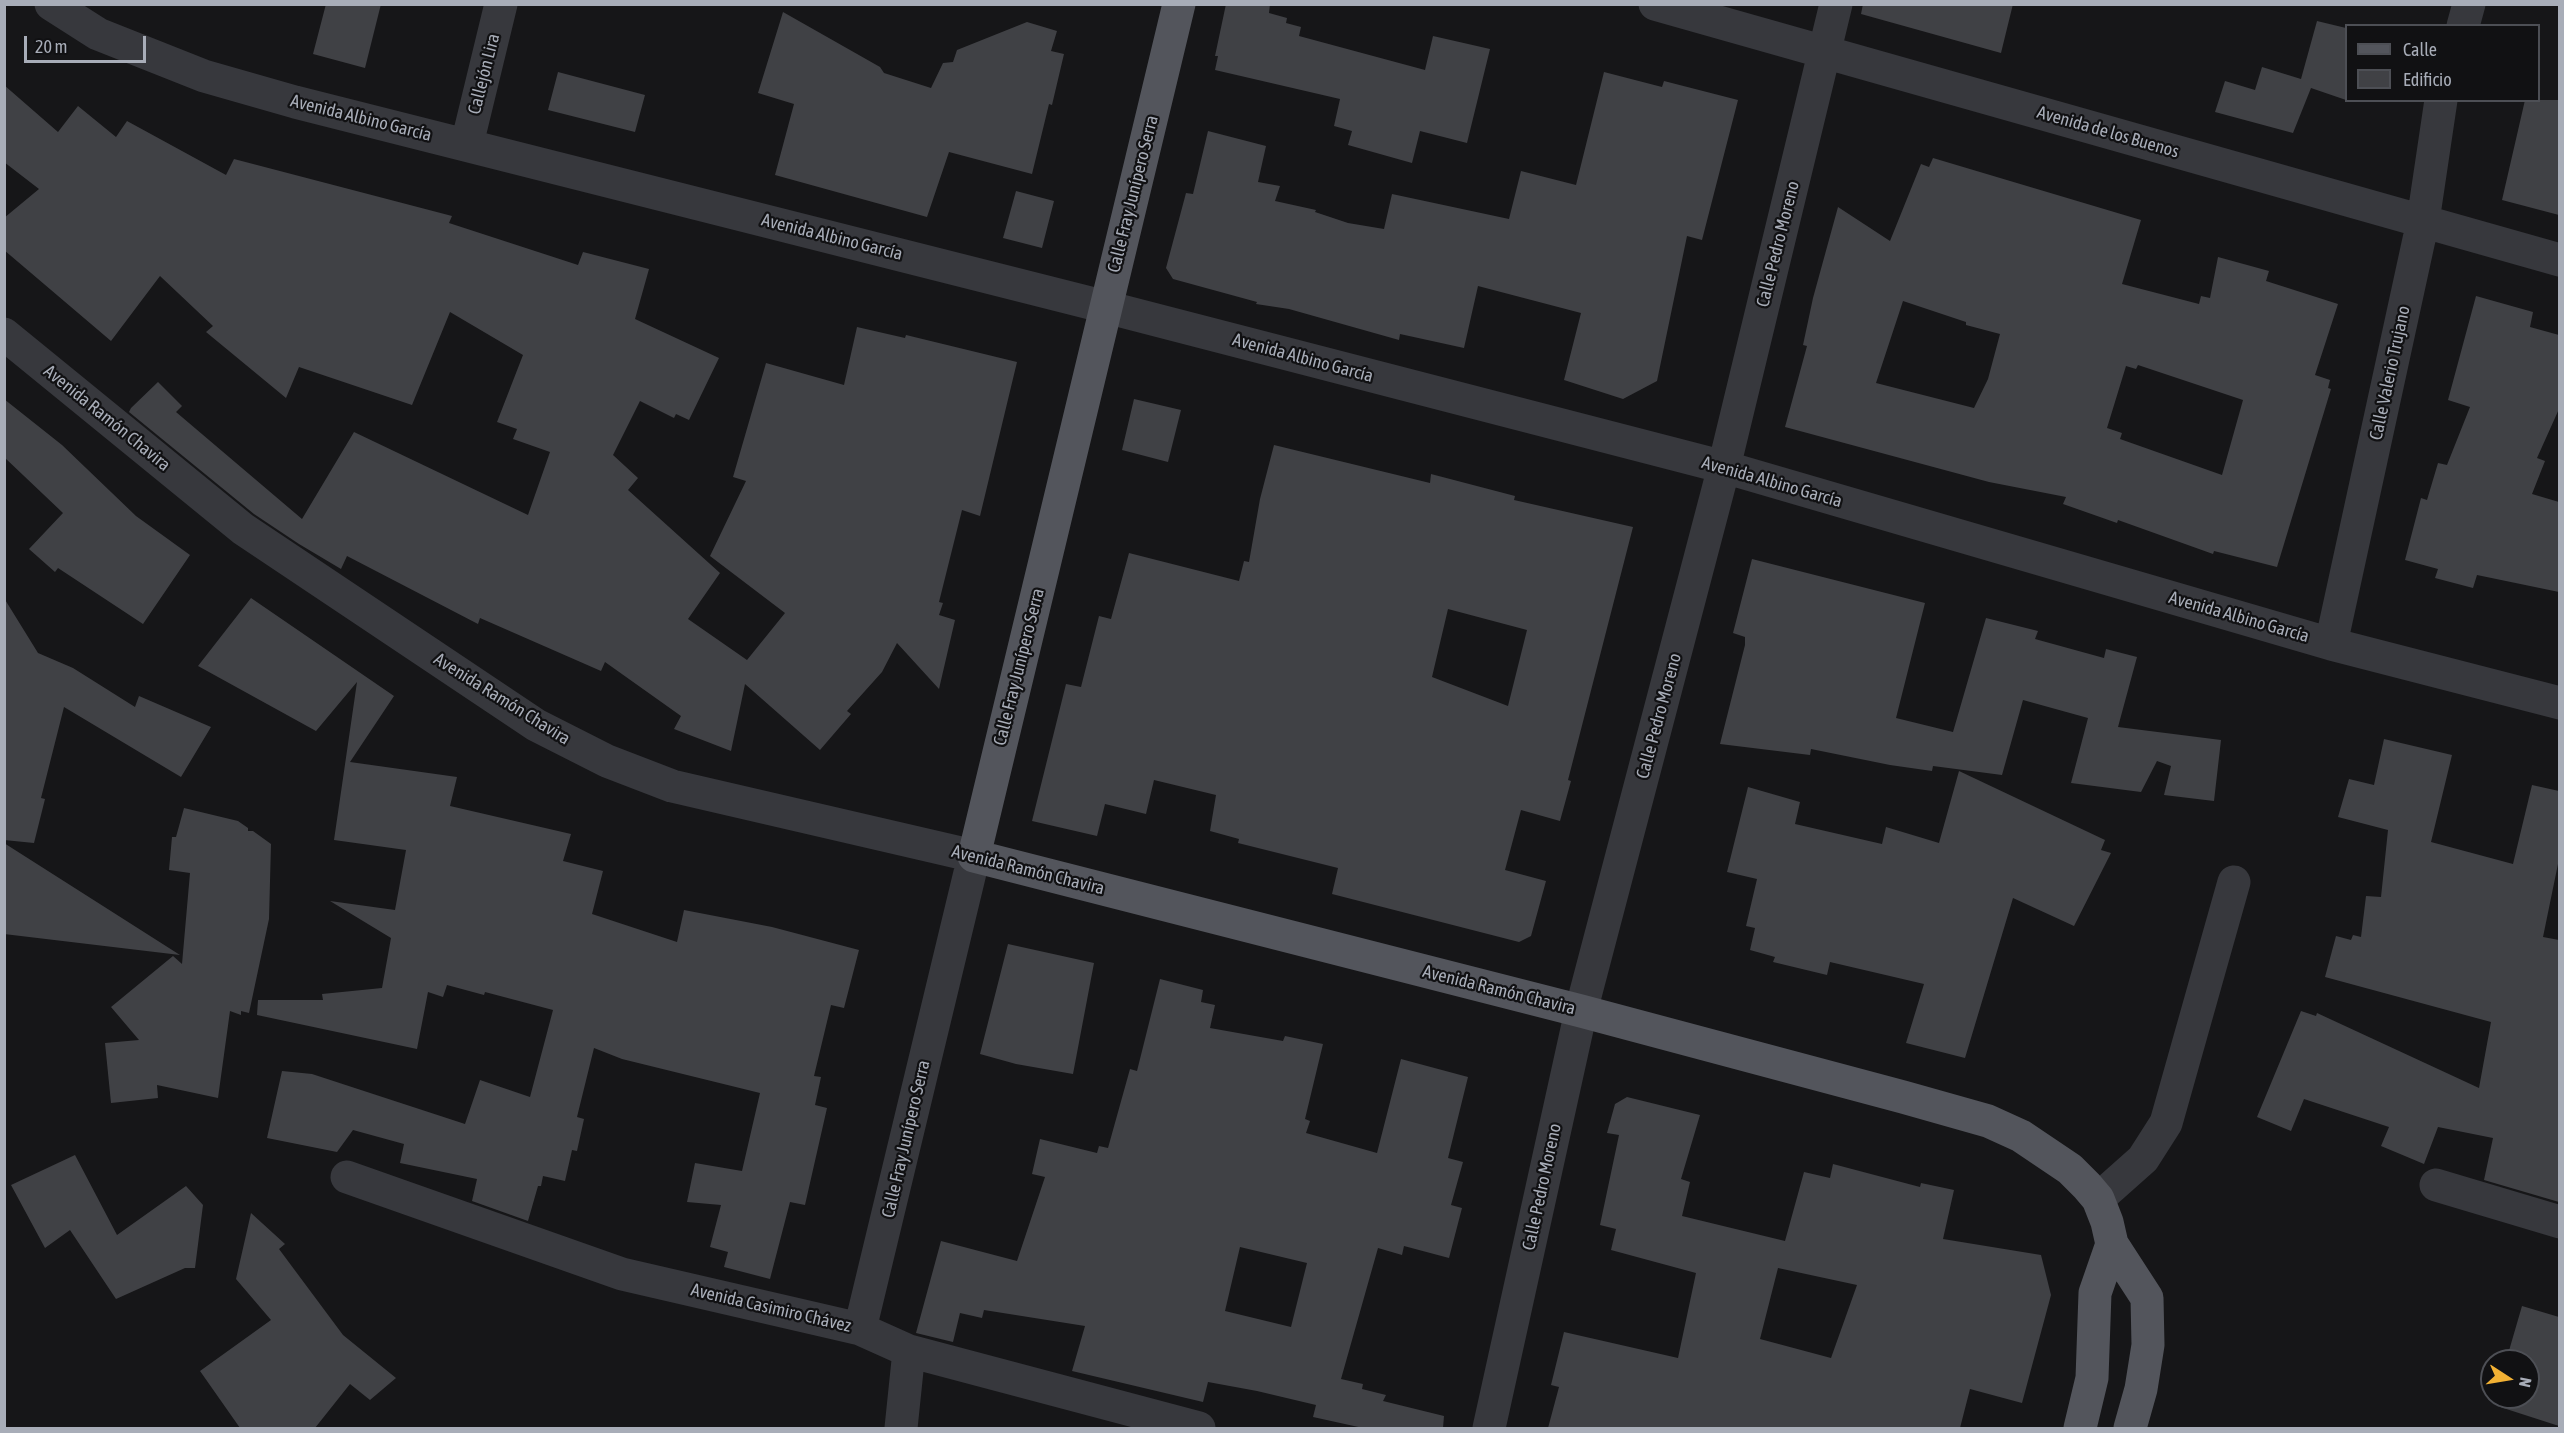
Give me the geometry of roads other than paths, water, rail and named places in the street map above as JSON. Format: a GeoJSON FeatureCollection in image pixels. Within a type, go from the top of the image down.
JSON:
{"type":"FeatureCollection","features":[{"type":"Feature","properties":{"kind":"main road","name":"Calle Fray Junípero Serra"},"geometry":{"type":"LineString","coordinates":[[974,856],[1179,4]]}},
{"type":"Feature","properties":{"kind":"main road","name":"Avenida Ramón Chavira"},"geometry":{"type":"LineString","coordinates":[[974,856],[1581,1011],[1988,1121],[2021,1136],[2056,1159],[2088,1186],[2098,1199],[2112,1244]]}},
{"type":"Feature","properties":{"kind":"main road"},"geometry":{"type":"LineString","coordinates":[[2080,1428],[2092,1378],[2096,1293],[2112,1244]]}},
{"type":"Feature","properties":{"kind":"main road"},"geometry":{"type":"LineString","coordinates":[[2112,1244],[2147,1298],[2148,1345],[2141,1389],[2130,1428]]}},
{"type":"Feature","properties":{"kind":"street","name":"Avenida Albino García"},"geometry":{"type":"LineString","coordinates":[[51,4],[98,34],[204,76],[295,102],[1106,307],[1724,467],[2331,644],[2559,703]]}},
{"type":"Feature","properties":{"kind":"street","name":"Callejón Lira"},"geometry":{"type":"LineString","coordinates":[[467,144],[501,4]]}},
{"type":"Feature","properties":{"kind":"street","name":"Avenida de los Buenos"},"geometry":{"type":"LineString","coordinates":[[1655,4],[2559,260]]}},
{"type":"Feature","properties":{"kind":"street","name":"Calle Pedro Moreno"},"geometry":{"type":"LineString","coordinates":[[1489,1428],[1581,1011],[1724,467],[1836,4]]}},
{"type":"Feature","properties":{"kind":"street"},"geometry":{"type":"LineString","coordinates":[[2464,24],[2469,4]]}},
{"type":"Feature","properties":{"kind":"street","name":"Calle Valerio Trujano"},"geometry":{"type":"LineString","coordinates":[[2331,644],[2423,221],[2441,102]]}},
{"type":"Feature","properties":{"kind":"street","name":"Avenida Ramón Chavira"},"geometry":{"type":"LineString","coordinates":[[4,334],[243,529],[536,725],[607,761],[672,786],[974,856]]}},
{"type":"Feature","properties":{"kind":"street","name":"Calle Fray Junípero Serra"},"geometry":{"type":"LineString","coordinates":[[860,1329],[974,856]]}},
{"type":"Feature","properties":{"kind":"street"},"geometry":{"type":"LineString","coordinates":[[2098,1199],[2143,1158],[2166,1123],[2234,882]]}},
{"type":"Feature","properties":{"kind":"street","name":"Avenida Casimiro Chávez"},"geometry":{"type":"LineString","coordinates":[[347,1177],[622,1274],[860,1329],[909,1351],[1199,1428]]}},
{"type":"Feature","properties":{"kind":"street"},"geometry":{"type":"LineString","coordinates":[[2436,1185],[2559,1222]]}},
{"type":"Feature","properties":{"kind":"street"},"geometry":{"type":"LineString","coordinates":[[901,1428],[909,1351]]}}]}
